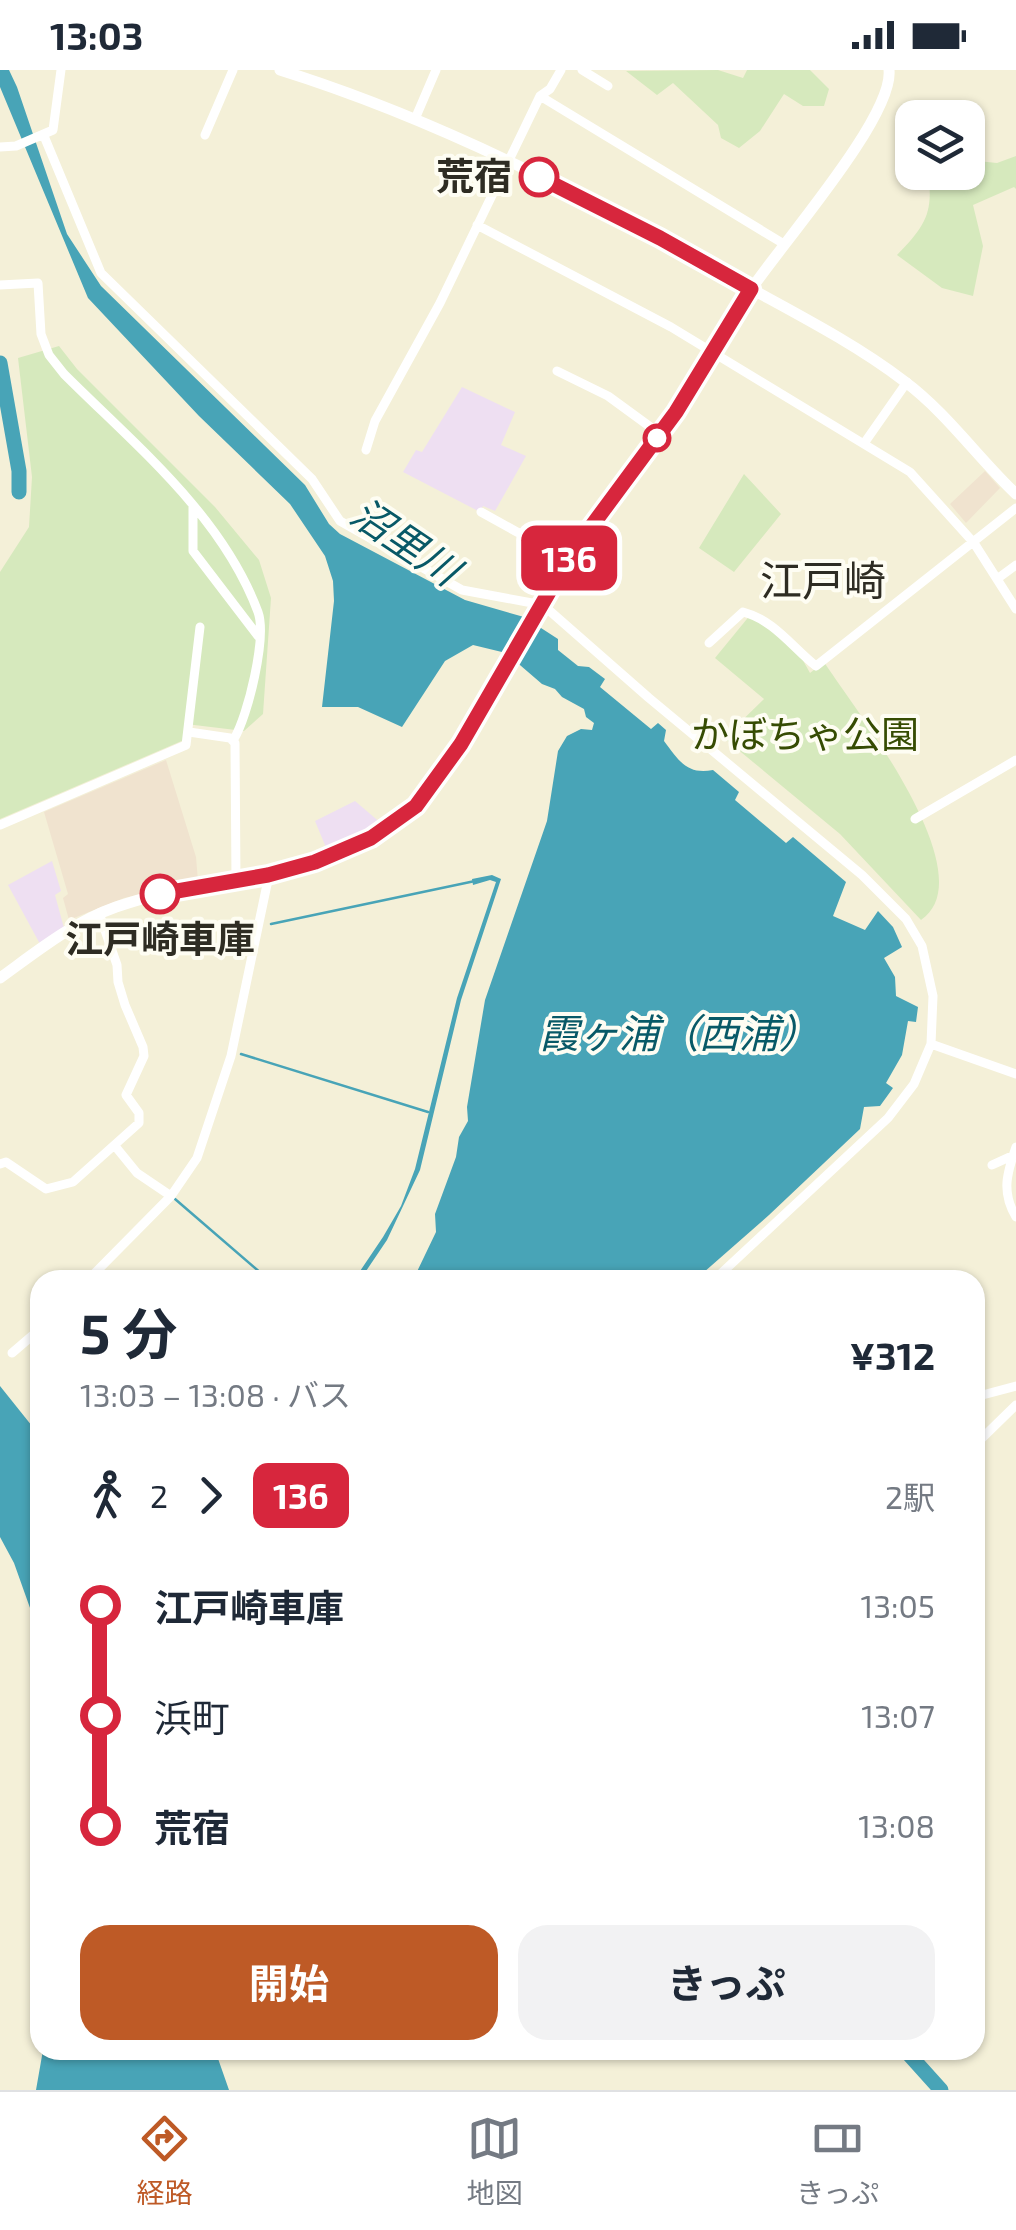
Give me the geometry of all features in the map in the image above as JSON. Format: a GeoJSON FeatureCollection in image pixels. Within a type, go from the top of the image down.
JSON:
{"type":"FeatureCollection","features":[{"type":"Feature","properties":{"kind":"main road"},"geometry":{"type":"LineString","coordinates":[[280,70],[353,93],[508,162],[660,238],[751,289],[906,382],[1014,488]]}},
{"type":"Feature","properties":{"kind":"main road"},"geometry":{"type":"LineString","coordinates":[[0,978],[99,914],[156,895],[268,875],[315,862],[380,832],[416,806],[443,772],[504,674],[571,554],[660,434],[751,289],[862,138],[889,80],[889,70]]}},
{"type":"Feature","properties":{"kind":"street"},"geometry":{"type":"LineString","coordinates":[[0,147],[20,145],[53,130],[60,70]]}},
{"type":"Feature","properties":{"kind":"street"},"geometry":{"type":"LineString","coordinates":[[205,135],[233,70]]}},
{"type":"Feature","properties":{"kind":"street"},"geometry":{"type":"LineString","coordinates":[[415,119],[436,70]]}},
{"type":"Feature","properties":{"kind":"street"},"geometry":{"type":"LineString","coordinates":[[366,450],[375,421],[411,358],[540,96],[550,89],[560,70]]}},
{"type":"Feature","properties":{"kind":"street"},"geometry":{"type":"LineString","coordinates":[[582,70],[608,86]]}},
{"type":"Feature","properties":{"kind":"street"},"geometry":{"type":"LineString","coordinates":[[540,96],[784,244]]}},
{"type":"Feature","properties":{"kind":"street"},"geometry":{"type":"LineString","coordinates":[[42,136],[101,273],[312,479],[340,521],[473,594],[541,608],[862,874],[904,915],[922,946],[933,996],[930,1044],[914,1084],[888,1118],[725,1270]]}},
{"type":"Feature","properties":{"kind":"street"},"geometry":{"type":"LineString","coordinates":[[477,225],[672,327],[865,442],[922,482],[974,543],[1016,609]]}},
{"type":"Feature","properties":{"kind":"street"},"geometry":{"type":"LineString","coordinates":[[0,285],[38,282],[38,320],[49,355],[193,505],[218,536],[258,612],[252,695],[234,739],[236,881]]}},
{"type":"Feature","properties":{"kind":"street"},"geometry":{"type":"LineString","coordinates":[[556,371],[608,396],[660,434]]}},
{"type":"Feature","properties":{"kind":"street"},"geometry":{"type":"LineString","coordinates":[[865,442],[906,382]]}},
{"type":"Feature","properties":{"kind":"street"},"geometry":{"type":"LineString","coordinates":[[193,505],[193,552],[258,636]]}},
{"type":"Feature","properties":{"kind":"street"},"geometry":{"type":"LineString","coordinates":[[708,642],[744,612],[758,616],[779,631],[816,666],[1016,508]]}},
{"type":"Feature","properties":{"kind":"street"},"geometry":{"type":"LineString","coordinates":[[481,512],[571,554]]}},
{"type":"Feature","properties":{"kind":"street"},"geometry":{"type":"LineString","coordinates":[[997,578],[1016,564]]}},
{"type":"Feature","properties":{"kind":"street"},"geometry":{"type":"LineString","coordinates":[[0,826],[182,748],[188,742],[200,626]]}},
{"type":"Feature","properties":{"kind":"street"},"geometry":{"type":"LineString","coordinates":[[188,732],[234,739]]}},
{"type":"Feature","properties":{"kind":"street"},"geometry":{"type":"LineString","coordinates":[[915,819],[1016,760]]}},
{"type":"Feature","properties":{"kind":"street"},"geometry":{"type":"LineString","coordinates":[[98,1270],[170,1196],[197,1158],[232,1056],[268,875]]}},
{"type":"Feature","properties":{"kind":"street"},"geometry":{"type":"LineString","coordinates":[[0,1164],[6,1162],[46,1189],[73,1182],[139,1123],[139,1112],[126,1094],[144,1056],[124,1004],[117,965],[99,914]]}},
{"type":"Feature","properties":{"kind":"street"},"geometry":{"type":"LineString","coordinates":[[930,1044],[1016,1074]]}},
{"type":"Feature","properties":{"kind":"street"},"geometry":{"type":"LineString","coordinates":[[115,1146],[137,1173],[170,1196]]}},
{"type":"Feature","properties":{"kind":"street"},"geometry":{"type":"LineString","coordinates":[[992,1164],[1015,1151]]}},
{"type":"Feature","properties":{"kind":"street"},"geometry":{"type":"LineString","coordinates":[[1015,1151],[1005,1194],[1016,1216]]}},
{"type":"Feature","properties":{"kind":"street"},"geometry":{"type":"LineString","coordinates":[[12,1354],[30,1338]]}},
{"type":"Feature","properties":{"kind":"street"},"geometry":{"type":"LineString","coordinates":[[985,1394],[1016,1386]]}},
{"type":"Feature","properties":{"kind":"street"},"geometry":{"type":"LineString","coordinates":[[985,1435],[1016,1405]]}},
{"type":"Feature","properties":{"kind":"shaded area"},"geometry":{"type":"Polygon","coordinates":[[[462,387],[515,412],[501,445],[526,456],[495,511],[483,506],[480,512],[403,472],[416,450],[422,452],[462,387]]]}},
{"type":"Feature","properties":{"kind":"shaded area"},"geometry":{"type":"Polygon","coordinates":[[[985,471],[1000,488],[966,523],[950,504],[985,471]]]}},
{"type":"Feature","properties":{"kind":"shaded area"},"geometry":{"type":"Polygon","coordinates":[[[166,760],[196,857],[198,881],[124,898],[69,920],[63,898],[68,894],[44,812],[166,760]]]}},
{"type":"Feature","properties":{"kind":"shaded area"},"geometry":{"type":"Polygon","coordinates":[[[355,801],[382,824],[327,850],[315,821],[355,801]]]}},
{"type":"Feature","properties":{"kind":"shaded area"},"geometry":{"type":"Polygon","coordinates":[[[52,861],[61,891],[55,895],[64,928],[40,944],[8,885],[52,861]]]}},
{"type":"Feature","properties":{"kind":"green space"},"geometry":{"type":"Polygon","coordinates":[[[718,70],[743,78],[747,70],[810,70],[829,89],[824,106],[803,106],[784,94],[760,131],[739,148],[721,138],[718,125],[673,83],[657,95],[626,71],[718,70]]]}},
{"type":"Feature","properties":{"kind":"green space"},"geometry":{"type":"Polygon","coordinates":[[[1016,156],[1016,189],[973,205],[983,246],[973,296],[942,288],[897,255],[925,218],[929,190],[985,190],[985,162],[997,163],[1016,156]]]}},
{"type":"Feature","properties":{"kind":"green space"},"geometry":{"type":"Polygon","coordinates":[[[59,346],[77,369],[215,507],[259,560],[271,598],[263,714],[244,731],[186,724],[184,740],[0,819],[0,572],[29,527],[32,477],[18,358],[59,346]]]}},
{"type":"Feature","properties":{"kind":"green space"},"geometry":{"type":"Polygon","coordinates":[[[744,474],[781,514],[734,572],[699,548],[744,474]]]}},
{"type":"Feature","properties":{"kind":"green space","name":"かぼちゃ公園"},"geometry":{"type":"Polygon","coordinates":[[[751,614],[795,646],[810,673],[824,662],[908,791],[927,830],[938,867],[937,898],[921,920],[840,834],[724,738],[764,699],[715,658],[751,614]]]}},
{"type":"Feature","properties":{"kind":"water","name":"霞ヶ浦（西浦）"},"geometry":{"type":"Polygon","coordinates":[[[0,70],[9,70],[67,234],[101,286],[305,485],[329,524],[340,534],[465,600],[524,617],[558,639],[558,650],[578,666],[589,667],[605,679],[600,687],[651,729],[658,723],[666,730],[664,741],[684,765],[713,770],[739,792],[735,800],[786,843],[793,837],[846,882],[833,916],[865,930],[878,911],[893,927],[902,947],[884,958],[895,977],[896,996],[918,1007],[916,1022],[908,1021],[902,1055],[886,1083],[893,1088],[880,1106],[864,1107],[860,1129],[706,1270],[418,1270],[436,1232],[435,1214],[456,1157],[459,1137],[468,1121],[485,1000],[547,821],[558,751],[567,736],[581,729],[592,730],[594,723],[586,717],[584,709],[542,684],[506,653],[473,645],[445,661],[402,727],[358,707],[322,707],[334,601],[325,556],[290,504],[199,416],[88,298],[0,87],[0,70]]]}},
{"type":"Feature","properties":{"kind":"water"},"geometry":{"type":"Polygon","coordinates":[[[492,875],[501,879],[461,1000],[420,1170],[387,1240],[367,1270],[361,1270],[401,1206],[415,1169],[457,998],[496,882],[473,885],[472,879],[492,875]]]}},
{"type":"Feature","properties":{"kind":"water"},"geometry":{"type":"Polygon","coordinates":[[[0,1386],[30,1424],[30,1608],[0,1537],[0,1386]]]}},
{"type":"Feature","properties":{"kind":"water"},"geometry":{"type":"Polygon","coordinates":[[[41,2060],[218,2060],[229,2090],[36,2090],[41,2060]]]}},
{"type":"Feature","properties":{"kind":"waterway"},"geometry":{"type":"LineString","coordinates":[[0,363],[19,471],[19,492]]}},
{"type":"Feature","properties":{"kind":"waterway"},"geometry":{"type":"LineString","coordinates":[[271,924],[475,881]]}},
{"type":"Feature","properties":{"kind":"waterway"},"geometry":{"type":"LineString","coordinates":[[241,1054],[428,1112]]}},
{"type":"Feature","properties":{"kind":"waterway"},"geometry":{"type":"LineString","coordinates":[[175,1199],[257,1270]]}},
{"type":"Feature","properties":{"kind":"waterway"},"geometry":{"type":"LineString","coordinates":[[914,2060],[941,2090]]}},
{"type":"Feature","properties":{"kind":"bus line","name":"136"},"geometry":{"type":"LineString","coordinates":[[160,894],[268,875],[315,862],[371,838],[426,796],[504,674],[571,554],[676,412],[751,289],[539,177]]}},
{"type":"Feature","properties":{"kind":"place","name":"荒宿"},"geometry":{"type":"Point","coordinates":[539,177]}},
{"type":"Feature","properties":{"kind":"place","name":"江戸崎車庫"},"geometry":{"type":"Point","coordinates":[160,894]}},
{"type":"Feature","properties":{"kind":"district","name":"江戸崎"},"geometry":{"type":"Point","coordinates":[823,581]}},
{"type":"Feature","properties":{"kind":"water label","name":"沼里川"},"geometry":{"type":"Point","coordinates":[405,542]}}]}
